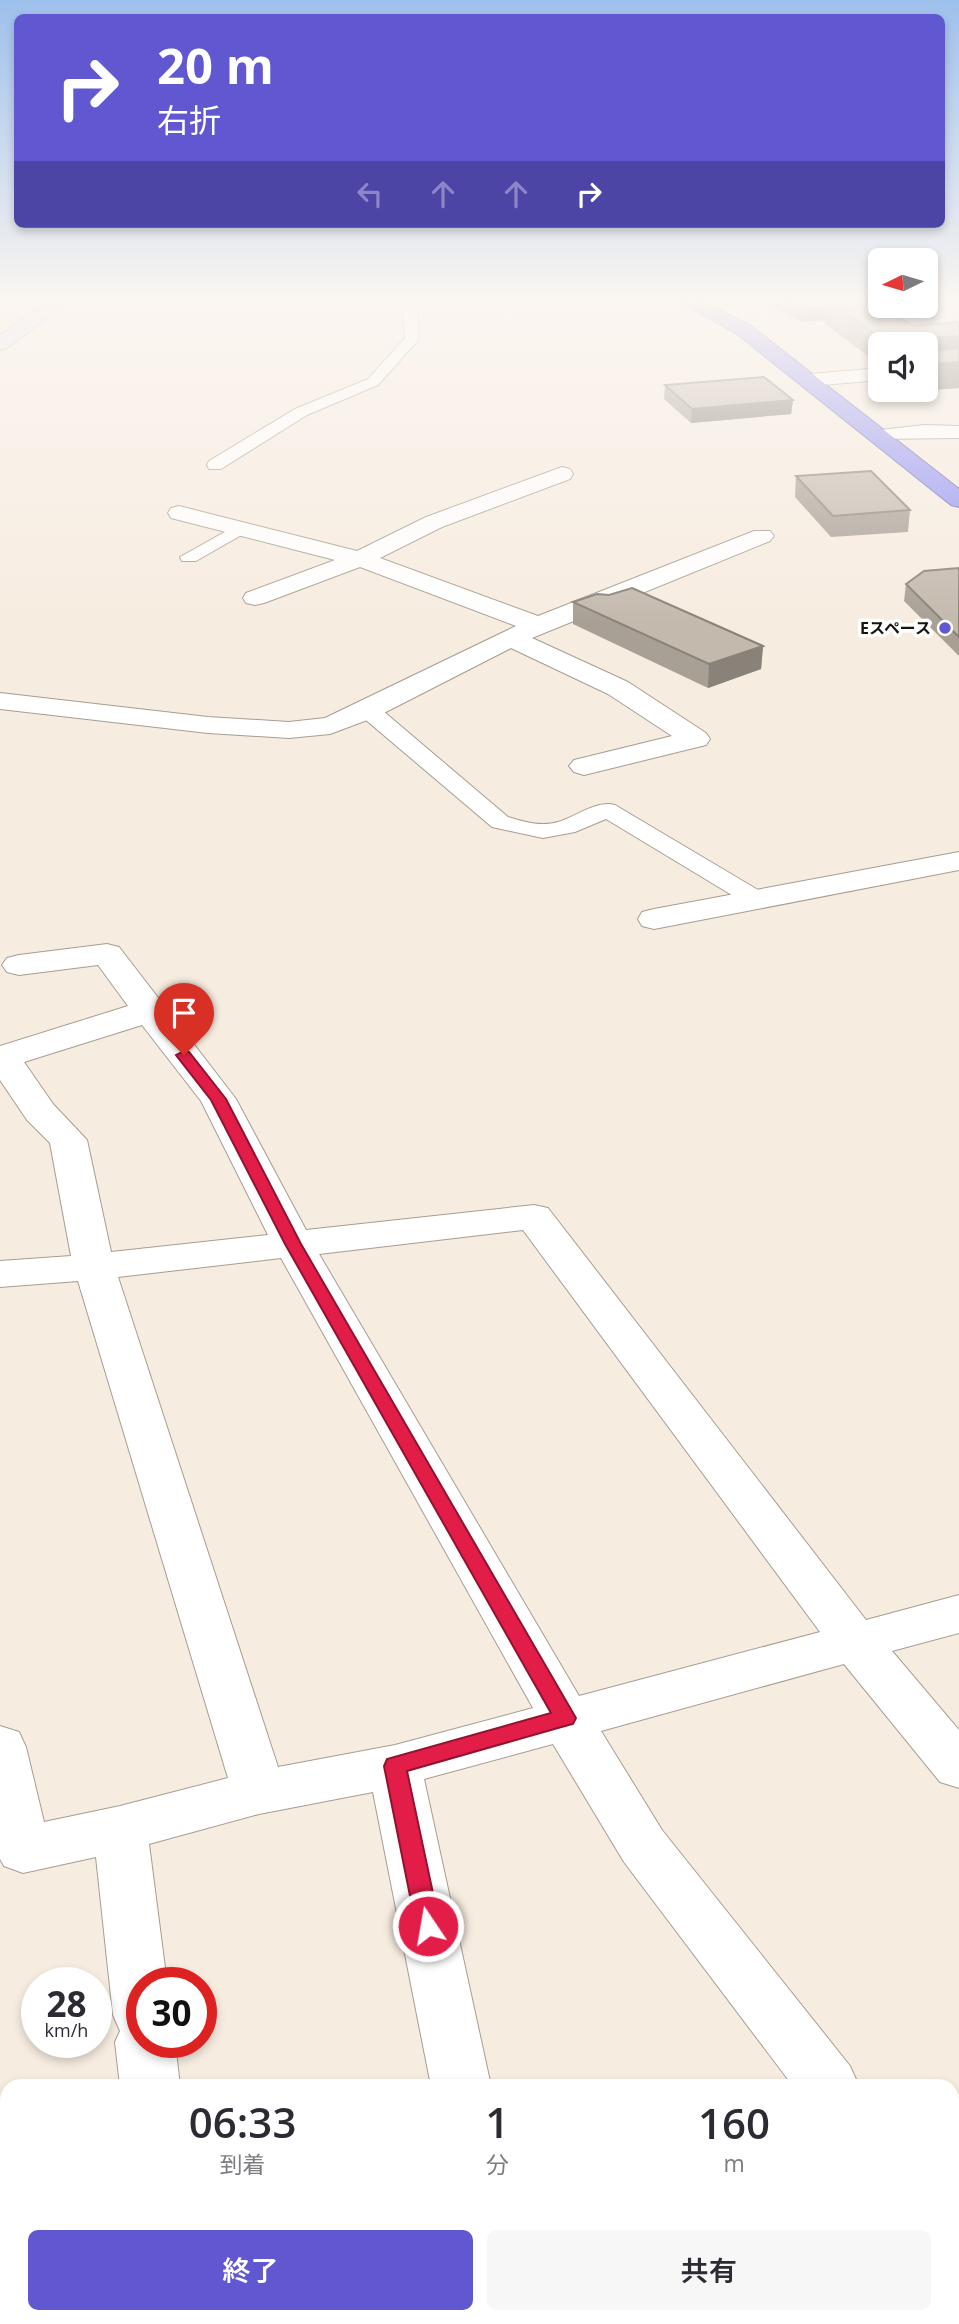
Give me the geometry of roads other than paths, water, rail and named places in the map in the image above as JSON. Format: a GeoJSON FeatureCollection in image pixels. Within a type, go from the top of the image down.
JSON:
{"type":"FeatureCollection","features":[{"type":"Feature","properties":{"kind":"highway"},"geometry":{"type":"LineString","coordinates":[[846,408],[959,500]]}},
{"type":"Feature","properties":{"kind":"street"},"geometry":{"type":"LineString","coordinates":[[879,435],[925,431],[959,432]]}},
{"type":"Feature","properties":{"kind":"street"},"geometry":{"type":"LineString","coordinates":[[255,598],[360,559],[434,522],[562,474]]}},
{"type":"Feature","properties":{"kind":"street"},"geometry":{"type":"LineString","coordinates":[[179,513],[360,559],[538,625]]}},
{"type":"Feature","properties":{"kind":"street"},"geometry":{"type":"LineString","coordinates":[[0,701],[122,717],[289,730],[330,726],[368,710],[538,625],[762,536]]}},
{"type":"Feature","properties":{"kind":"street"},"geometry":{"type":"LineString","coordinates":[[512,639],[618,688],[696,739],[584,766]]}},
{"type":"Feature","properties":{"kind":"street"},"geometry":{"type":"LineString","coordinates":[[654,919],[959,861]]}},
{"type":"Feature","properties":{"kind":"street"},"geometry":{"type":"LineString","coordinates":[[19,965],[107,954],[218,1099],[293,1244],[565,1718],[643,1846],[824,2079]]}},
{"type":"Feature","properties":{"kind":"street"},"geometry":{"type":"LineString","coordinates":[[149,1011],[3,1057],[40,1112],[68,1140],[94,1267],[259,1791]]}},
{"type":"Feature","properties":{"kind":"street"},"geometry":{"type":"LineString","coordinates":[[0,1274],[94,1267],[534,1217],[856,1643],[959,1767]]}},
{"type":"Feature","properties":{"kind":"street"},"geometry":{"type":"LineString","coordinates":[[0,1747],[12,1852],[120,1829],[259,1791],[395,1766],[565,1718],[959,1614]]}},
{"type":"Feature","properties":{"kind":"street"},"geometry":{"type":"LineString","coordinates":[[395,1766],[460,2079]]}},
{"type":"Feature","properties":{"kind":"street"},"geometry":{"type":"LineString","coordinates":[[120,1829],[136,1967]]}},
{"type":"Feature","properties":{"kind":"street"},"geometry":{"type":"LineString","coordinates":[[147,2058],[149,2079]]}},
{"type":"Feature","properties":{"kind":"lane"},"geometry":{"type":"LineString","coordinates":[[215,465],[310,408]]}},
{"type":"Feature","properties":{"kind":"lane"},"geometry":{"type":"LineString","coordinates":[[189,557],[239,528]]}},
{"type":"Feature","properties":{"kind":"lane"},"geometry":{"type":"LineString","coordinates":[[368,710],[500,822],[520,830],[557,832],[607,810],[759,901]]}},
{"type":"Feature","properties":{"kind":"place","name":"Eスペース"},"geometry":{"type":"Point","coordinates":[945,628]}}]}
